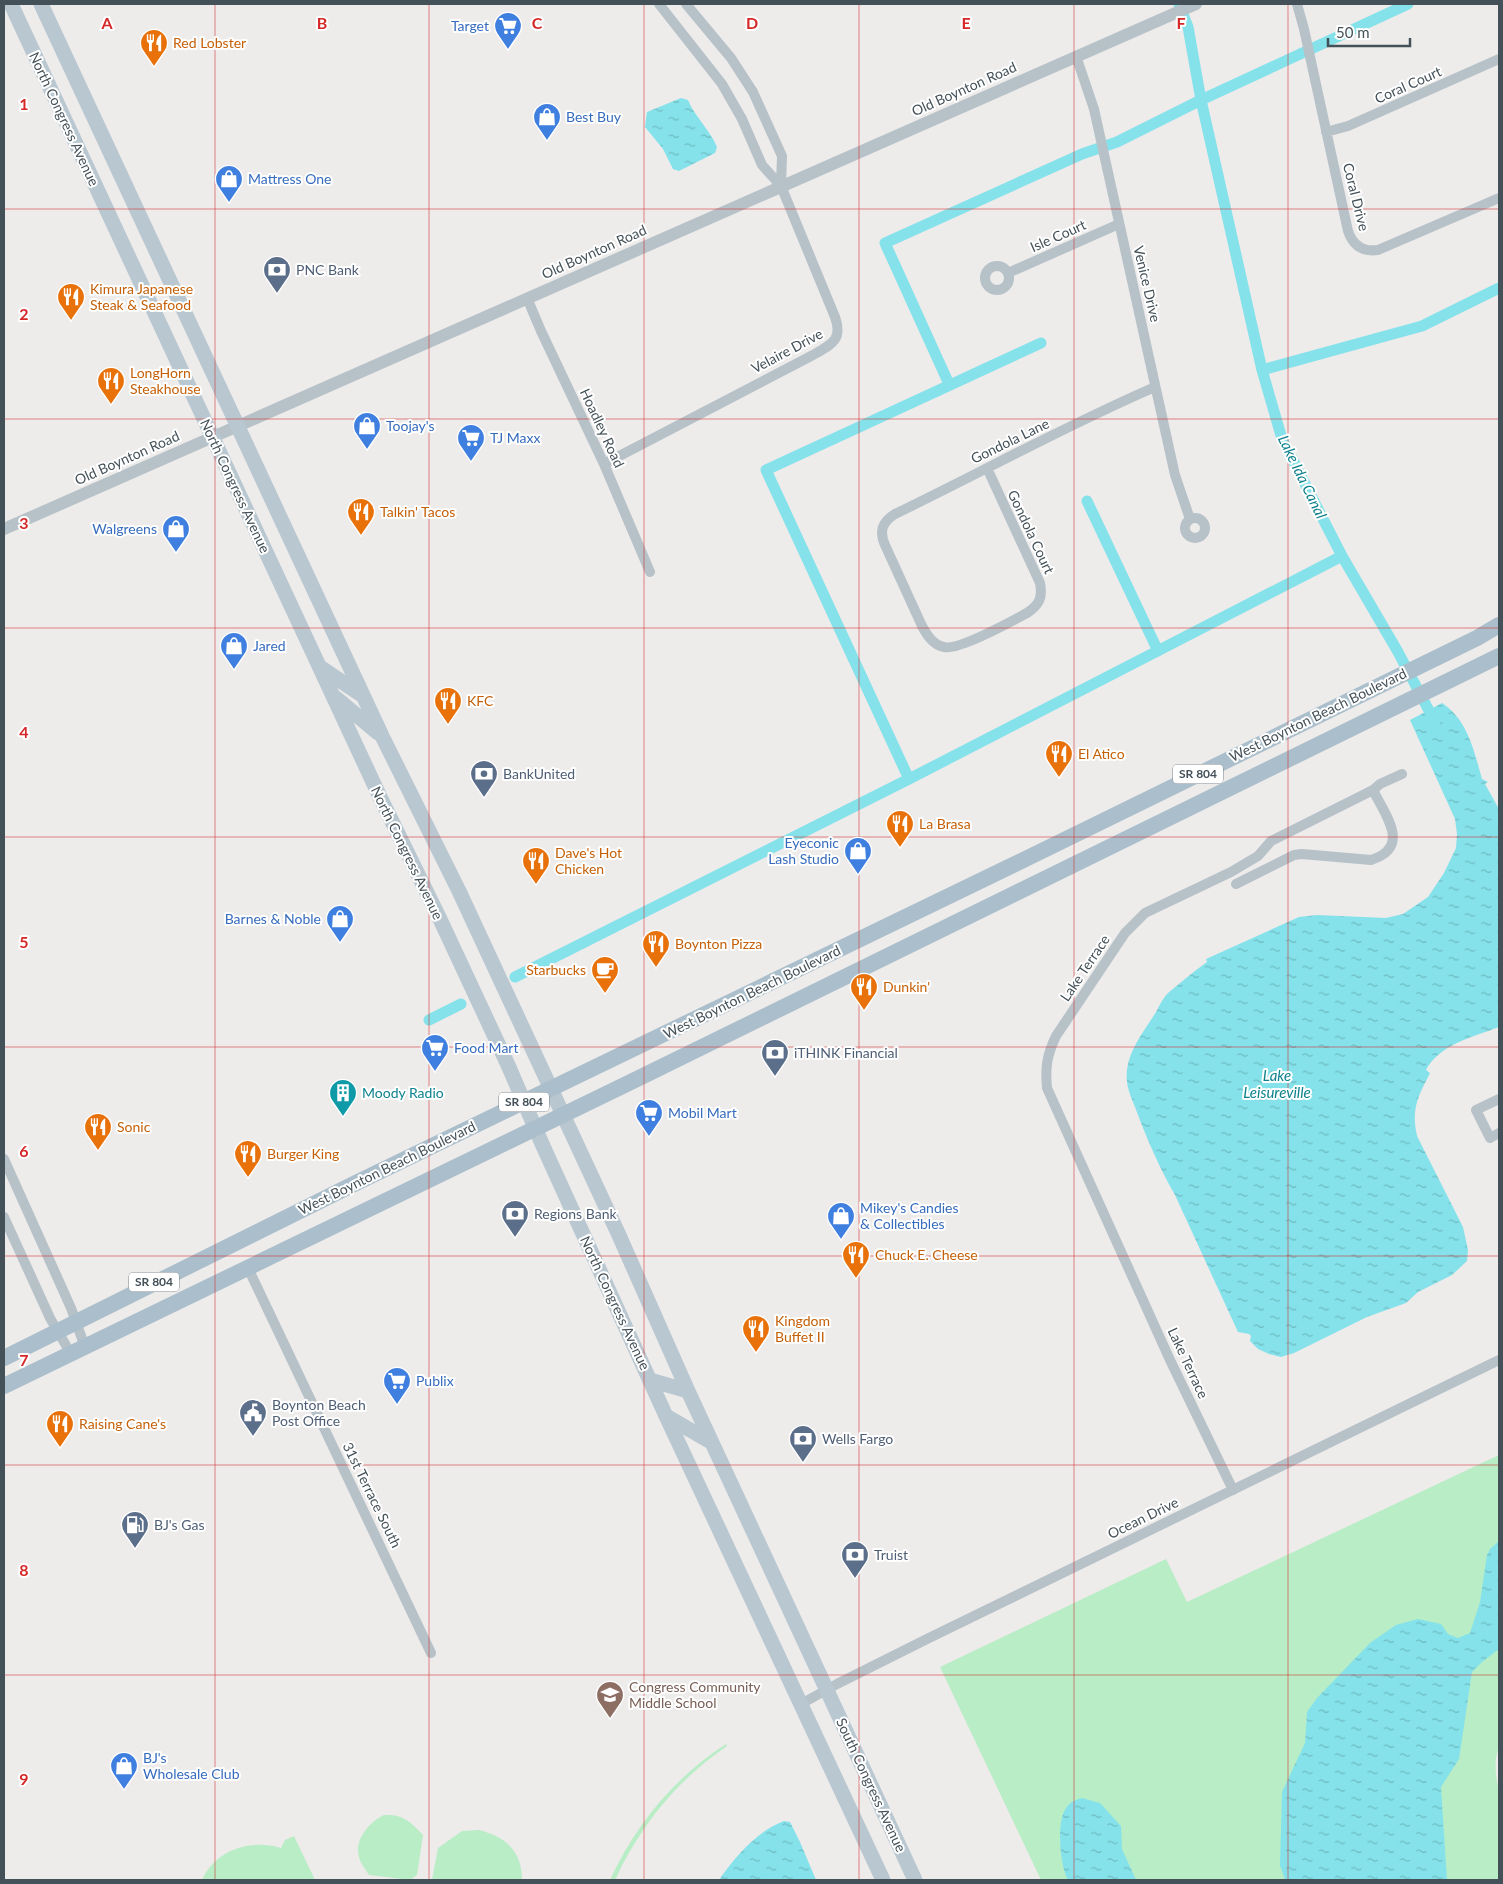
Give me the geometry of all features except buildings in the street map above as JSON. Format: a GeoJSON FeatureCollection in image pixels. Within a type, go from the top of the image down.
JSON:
{"type":"FeatureCollection","features":[{"type":"Feature","properties":{"kind":"main road","name":"North Congress Avenue"},"geometry":{"type":"LineString","coordinates":[[11,4],[333,696],[439,917],[666,1416],[801,1704]]}},
{"type":"Feature","properties":{"kind":"main road","name":"North Congress Avenue"},"geometry":{"type":"LineString","coordinates":[[41,4],[363,696],[460,891],[618,1233],[711,1442],[826,1689]]}},
{"type":"Feature","properties":{"kind":"main road","name":"West Boynton Beach Boulevard"},"geometry":{"type":"LineString","coordinates":[[4,1358],[524,1102],[1477,638],[1499,625]]}},
{"type":"Feature","properties":{"kind":"main road","name":"West Boynton Beach Boulevard"},"geometry":{"type":"LineString","coordinates":[[4,1386],[1499,656]]}},
{"type":"Feature","properties":{"kind":"main road"},"geometry":{"type":"LineString","coordinates":[[319,666],[363,696]]}},
{"type":"Feature","properties":{"kind":"main road"},"geometry":{"type":"LineString","coordinates":[[333,696],[382,736]]}},
{"type":"Feature","properties":{"kind":"main road"},"geometry":{"type":"LineString","coordinates":[[888,954],[903,918]]}},
{"type":"Feature","properties":{"kind":"main road"},"geometry":{"type":"LineString","coordinates":[[851,973],[864,937]]}},
{"type":"Feature","properties":{"kind":"main road"},"geometry":{"type":"LineString","coordinates":[[650,1380],[688,1391]]}},
{"type":"Feature","properties":{"kind":"main road"},"geometry":{"type":"LineString","coordinates":[[666,1416],[711,1442]]}},
{"type":"Feature","properties":{"kind":"main road","name":"South Congress Avenue"},"geometry":{"type":"LineString","coordinates":[[826,1689],[915,1880]]}},
{"type":"Feature","properties":{"kind":"main road"},"geometry":{"type":"LineString","coordinates":[[801,1704],[883,1880]]}},
{"type":"Feature","properties":{"kind":"street"},"geometry":{"type":"LineString","coordinates":[[659,4],[722,84],[742,119],[762,165],[781,186]]}},
{"type":"Feature","properties":{"kind":"street"},"geometry":{"type":"LineString","coordinates":[[686,4],[731,58],[753,92],[782,156],[781,186]]}},
{"type":"Feature","properties":{"kind":"street","name":"Old Boynton Road"},"geometry":{"type":"LineString","coordinates":[[4,529],[1196,4]]}},
{"type":"Feature","properties":{"kind":"street","name":"Coral Drive"},"geometry":{"type":"LineString","coordinates":[[1296,4],[1304,29],[1348,231],[1356,245],[1363,249],[1378,250],[1499,198]]}},
{"type":"Feature","properties":{"kind":"street","name":"Venice Drive"},"geometry":{"type":"LineString","coordinates":[[1076,56],[1094,109],[1175,475],[1190,518]]}},
{"type":"Feature","properties":{"kind":"street","name":"Coral Court"},"geometry":{"type":"LineString","coordinates":[[1326,132],[1348,126],[1499,59]]}},
{"type":"Feature","properties":{"kind":"street","name":"Velaire Drive"},"geometry":{"type":"LineString","coordinates":[[604,464],[835,341],[838,328],[835,316],[781,186]]}},
{"type":"Feature","properties":{"kind":"street","name":"Isle Court"},"geometry":{"type":"LineString","coordinates":[[1008,273],[1119,224]]}},
{"type":"Feature","properties":{"kind":"street","name":"Hoadley Road"},"geometry":{"type":"LineString","coordinates":[[527,298],[604,464],[650,572]]}},
{"type":"Feature","properties":{"kind":"street","name":"Gondola Lane"},"geometry":{"type":"LineString","coordinates":[[882,526],[886,519],[895,514],[1155,387]]}},
{"type":"Feature","properties":{"kind":"street","name":"Gondola Court"},"geometry":{"type":"LineString","coordinates":[[882,526],[881,535],[884,546],[922,626],[929,637],[937,644],[944,648],[960,645],[1027,613],[1040,601],[1042,596],[1040,584],[987,468]]}},
{"type":"Feature","properties":{"kind":"street","name":"Lake Terrace"},"geometry":{"type":"LineString","coordinates":[[1233,1490],[1170,1360],[1047,1088],[1046,1068],[1048,1051],[1086,990],[1125,933],[1139,918],[1253,860],[1271,841],[1402,774]]}},
{"type":"Feature","properties":{"kind":"street"},"geometry":{"type":"LineString","coordinates":[[1236,884],[1294,855],[1302,854],[1371,860],[1382,855],[1394,839],[1394,835],[1373,790]]}},
{"type":"Feature","properties":{"kind":"street"},"geometry":{"type":"LineString","coordinates":[[1499,1099],[1476,1110],[1490,1138],[1499,1133]]}},
{"type":"Feature","properties":{"kind":"street"},"geometry":{"type":"LineString","coordinates":[[4,1159],[76,1321],[78,1351]]}},
{"type":"Feature","properties":{"kind":"street"},"geometry":{"type":"LineString","coordinates":[[4,1217],[58,1331],[78,1351]]}},
{"type":"Feature","properties":{"kind":"street","name":"31st Terrace South"},"geometry":{"type":"LineString","coordinates":[[248,1268],[431,1654]]}},
{"type":"Feature","properties":{"kind":"street","name":"Ocean Drive"},"geometry":{"type":"LineString","coordinates":[[801,1704],[826,1689],[1499,1360]]}},
{"type":"Feature","properties":{"kind":"green space"},"geometry":{"type":"Polygon","coordinates":[[[1499,1455],[1499,1747],[1496,1775],[1499,1792],[1499,1880],[1041,1880],[940,1667],[1166,1559],[1187,1602],[1499,1455]]]}},
{"type":"Feature","properties":{"kind":"green space"},"geometry":{"type":"Polygon","coordinates":[[[726,1744],[727,1746],[709,1759],[676,1789],[648,1823],[615,1880],[610,1880],[620,1859],[644,1821],[658,1804],[673,1787],[707,1757],[726,1744]]]}},
{"type":"Feature","properties":{"kind":"green space"},"geometry":{"type":"Polygon","coordinates":[[[384,1815],[406,1819],[423,1835],[417,1875],[410,1880],[369,1875],[360,1859],[359,1844],[364,1832],[373,1822],[384,1815]]]}},
{"type":"Feature","properties":{"kind":"green space"},"geometry":{"type":"Polygon","coordinates":[[[479,1830],[497,1837],[511,1847],[519,1861],[522,1880],[432,1880],[438,1848],[462,1831],[479,1830]]]}},
{"type":"Feature","properties":{"kind":"green space"},"geometry":{"type":"Polygon","coordinates":[[[294,1836],[315,1880],[202,1880],[208,1869],[216,1861],[235,1849],[258,1845],[281,1848],[285,1840],[294,1836]]]}},
{"type":"Feature","properties":{"kind":"water"},"geometry":{"type":"Polygon","coordinates":[[[681,98],[688,100],[717,147],[715,153],[679,171],[673,169],[663,149],[645,127],[647,112],[681,98]]]}},
{"type":"Feature","properties":{"kind":"water","name":"Lake Leisureville"},"geometry":{"type":"Polygon","coordinates":[[[1442,703],[1451,710],[1464,727],[1473,747],[1482,779],[1488,782],[1485,784],[1499,809],[1499,1027],[1458,1042],[1432,1061],[1426,1070],[1430,1073],[1419,1096],[1415,1110],[1417,1136],[1463,1227],[1468,1250],[1467,1261],[1452,1275],[1418,1292],[1406,1303],[1367,1317],[1294,1353],[1281,1357],[1269,1354],[1258,1349],[1250,1341],[1251,1336],[1249,1334],[1238,1332],[1175,1195],[1158,1163],[1130,1095],[1127,1072],[1128,1063],[1140,1036],[1164,997],[1207,962],[1206,959],[1299,917],[1317,915],[1386,918],[1403,914],[1428,897],[1444,873],[1456,848],[1457,834],[1455,819],[1410,720],[1442,703]]]}},
{"type":"Feature","properties":{"kind":"water"},"geometry":{"type":"Polygon","coordinates":[[[1499,1541],[1499,1649],[1472,1672],[1459,1759],[1441,1787],[1447,1880],[1285,1880],[1280,1865],[1282,1792],[1305,1743],[1307,1712],[1317,1698],[1370,1643],[1396,1625],[1418,1619],[1441,1624],[1448,1634],[1458,1638],[1470,1633],[1480,1602],[1487,1555],[1490,1549],[1499,1541]]]}},
{"type":"Feature","properties":{"kind":"water"},"geometry":{"type":"Polygon","coordinates":[[[1082,1798],[1100,1803],[1121,1826],[1122,1849],[1136,1880],[1068,1880],[1061,1855],[1061,1823],[1066,1808],[1073,1801],[1082,1798]]]}},
{"type":"Feature","properties":{"kind":"water"},"geometry":{"type":"Polygon","coordinates":[[[784,1821],[790,1822],[816,1880],[719,1880],[747,1846],[765,1831],[784,1821]]]}},
{"type":"Feature","properties":{"kind":"waterway","name":"Lake Ida Canal"},"geometry":{"type":"LineString","coordinates":[[1179,4],[1188,27],[1201,100],[1262,370],[1282,439],[1342,556],[1398,652],[1435,722]]}},
{"type":"Feature","properties":{"kind":"waterway"},"geometry":{"type":"LineString","coordinates":[[949,384],[885,243],[1082,154],[1117,142],[1201,100],[1408,4]]}},
{"type":"Feature","properties":{"kind":"waterway"},"geometry":{"type":"LineString","coordinates":[[1262,370],[1422,326],[1499,288]]}},
{"type":"Feature","properties":{"kind":"waterway"},"geometry":{"type":"LineString","coordinates":[[909,779],[766,470],[1041,343]]}},
{"type":"Feature","properties":{"kind":"waterway"},"geometry":{"type":"LineString","coordinates":[[1087,501],[1158,651]]}},
{"type":"Feature","properties":{"kind":"waterway"},"geometry":{"type":"LineString","coordinates":[[515,977],[909,779],[1342,556]]}},
{"type":"Feature","properties":{"kind":"waterway"},"geometry":{"type":"LineString","coordinates":[[429,1020],[461,1004]]}},
{"type":"Feature","properties":{"kind":"place","name":"Target"},"geometry":{"type":"Point","coordinates":[508,50]}},
{"type":"Feature","properties":{"kind":"place","name":"Red Lobster"},"geometry":{"type":"Point","coordinates":[154,67]}},
{"type":"Feature","properties":{"kind":"place","name":"Best Buy"},"geometry":{"type":"Point","coordinates":[547,141]}},
{"type":"Feature","properties":{"kind":"place","name":"Mattress One"},"geometry":{"type":"Point","coordinates":[229,203]}},
{"type":"Feature","properties":{"kind":"place","name":"PNC Bank"},"geometry":{"type":"Point","coordinates":[277,294]}},
{"type":"Feature","properties":{"kind":"place","name":"Kimura Japanese Steak & Seafood"},"geometry":{"type":"Point","coordinates":[71,321]}},
{"type":"Feature","properties":{"kind":"place","name":"LongHorn Steakhouse"},"geometry":{"type":"Point","coordinates":[111,405]}},
{"type":"Feature","properties":{"kind":"place","name":"Toojay's"},"geometry":{"type":"Point","coordinates":[367,450]}},
{"type":"Feature","properties":{"kind":"place","name":"TJ Maxx"},"geometry":{"type":"Point","coordinates":[471,462]}},
{"type":"Feature","properties":{"kind":"place","name":"Talkin' Tacos"},"geometry":{"type":"Point","coordinates":[361,536]}},
{"type":"Feature","properties":{"kind":"place","name":"Walgreens"},"geometry":{"type":"Point","coordinates":[176,553]}},
{"type":"Feature","properties":{"kind":"place","name":"Jared"},"geometry":{"type":"Point","coordinates":[234,670]}},
{"type":"Feature","properties":{"kind":"place","name":"KFC"},"geometry":{"type":"Point","coordinates":[448,725]}},
{"type":"Feature","properties":{"kind":"place","name":"El Atico"},"geometry":{"type":"Point","coordinates":[1059,778]}},
{"type":"Feature","properties":{"kind":"place","name":"BankUnited"},"geometry":{"type":"Point","coordinates":[484,798]}},
{"type":"Feature","properties":{"kind":"place","name":"La Brasa"},"geometry":{"type":"Point","coordinates":[900,848]}},
{"type":"Feature","properties":{"kind":"place","name":"Eyeconic Lash Studio"},"geometry":{"type":"Point","coordinates":[858,875]}},
{"type":"Feature","properties":{"kind":"place","name":"Dave's Hot Chicken"},"geometry":{"type":"Point","coordinates":[536,885]}},
{"type":"Feature","properties":{"kind":"place","name":"Barnes & Noble"},"geometry":{"type":"Point","coordinates":[340,943]}},
{"type":"Feature","properties":{"kind":"place","name":"Boynton Pizza"},"geometry":{"type":"Point","coordinates":[656,968]}},
{"type":"Feature","properties":{"kind":"place","name":"Starbucks"},"geometry":{"type":"Point","coordinates":[605,994]}},
{"type":"Feature","properties":{"kind":"place","name":"Dunkin'"},"geometry":{"type":"Point","coordinates":[864,1011]}},
{"type":"Feature","properties":{"kind":"place","name":"Food Mart"},"geometry":{"type":"Point","coordinates":[435,1072]}},
{"type":"Feature","properties":{"kind":"place","name":"iTHINK Financial"},"geometry":{"type":"Point","coordinates":[775,1077]}},
{"type":"Feature","properties":{"kind":"place","name":"Moody Radio"},"geometry":{"type":"Point","coordinates":[343,1117]}},
{"type":"Feature","properties":{"kind":"place","name":"Mobil Mart"},"geometry":{"type":"Point","coordinates":[649,1137]}},
{"type":"Feature","properties":{"kind":"place","name":"Sonic"},"geometry":{"type":"Point","coordinates":[98,1151]}},
{"type":"Feature","properties":{"kind":"place","name":"Burger King"},"geometry":{"type":"Point","coordinates":[248,1178]}},
{"type":"Feature","properties":{"kind":"place","name":"Regions Bank"},"geometry":{"type":"Point","coordinates":[515,1238]}},
{"type":"Feature","properties":{"kind":"place","name":"Mikey's Candies & Collectibles"},"geometry":{"type":"Point","coordinates":[841,1240]}},
{"type":"Feature","properties":{"kind":"place","name":"Chuck E. Cheese"},"geometry":{"type":"Point","coordinates":[856,1279]}},
{"type":"Feature","properties":{"kind":"place","name":"Kingdom Buffet II"},"geometry":{"type":"Point","coordinates":[756,1353]}},
{"type":"Feature","properties":{"kind":"place","name":"Publix"},"geometry":{"type":"Point","coordinates":[397,1405]}},
{"type":"Feature","properties":{"kind":"place","name":"Boynton Beach Post Office"},"geometry":{"type":"Point","coordinates":[253,1437]}},
{"type":"Feature","properties":{"kind":"place","name":"Raising Cane's"},"geometry":{"type":"Point","coordinates":[60,1448]}},
{"type":"Feature","properties":{"kind":"place","name":"Wells Fargo"},"geometry":{"type":"Point","coordinates":[803,1463]}},
{"type":"Feature","properties":{"kind":"place","name":"BJ's Gas"},"geometry":{"type":"Point","coordinates":[135,1549]}},
{"type":"Feature","properties":{"kind":"place","name":"Truist"},"geometry":{"type":"Point","coordinates":[855,1579]}},
{"type":"Feature","properties":{"kind":"place","name":"Congress Community Middle School"},"geometry":{"type":"Point","coordinates":[610,1719]}},
{"type":"Feature","properties":{"kind":"place","name":"BJ's Wholesale Club"},"geometry":{"type":"Point","coordinates":[124,1790]}}]}
